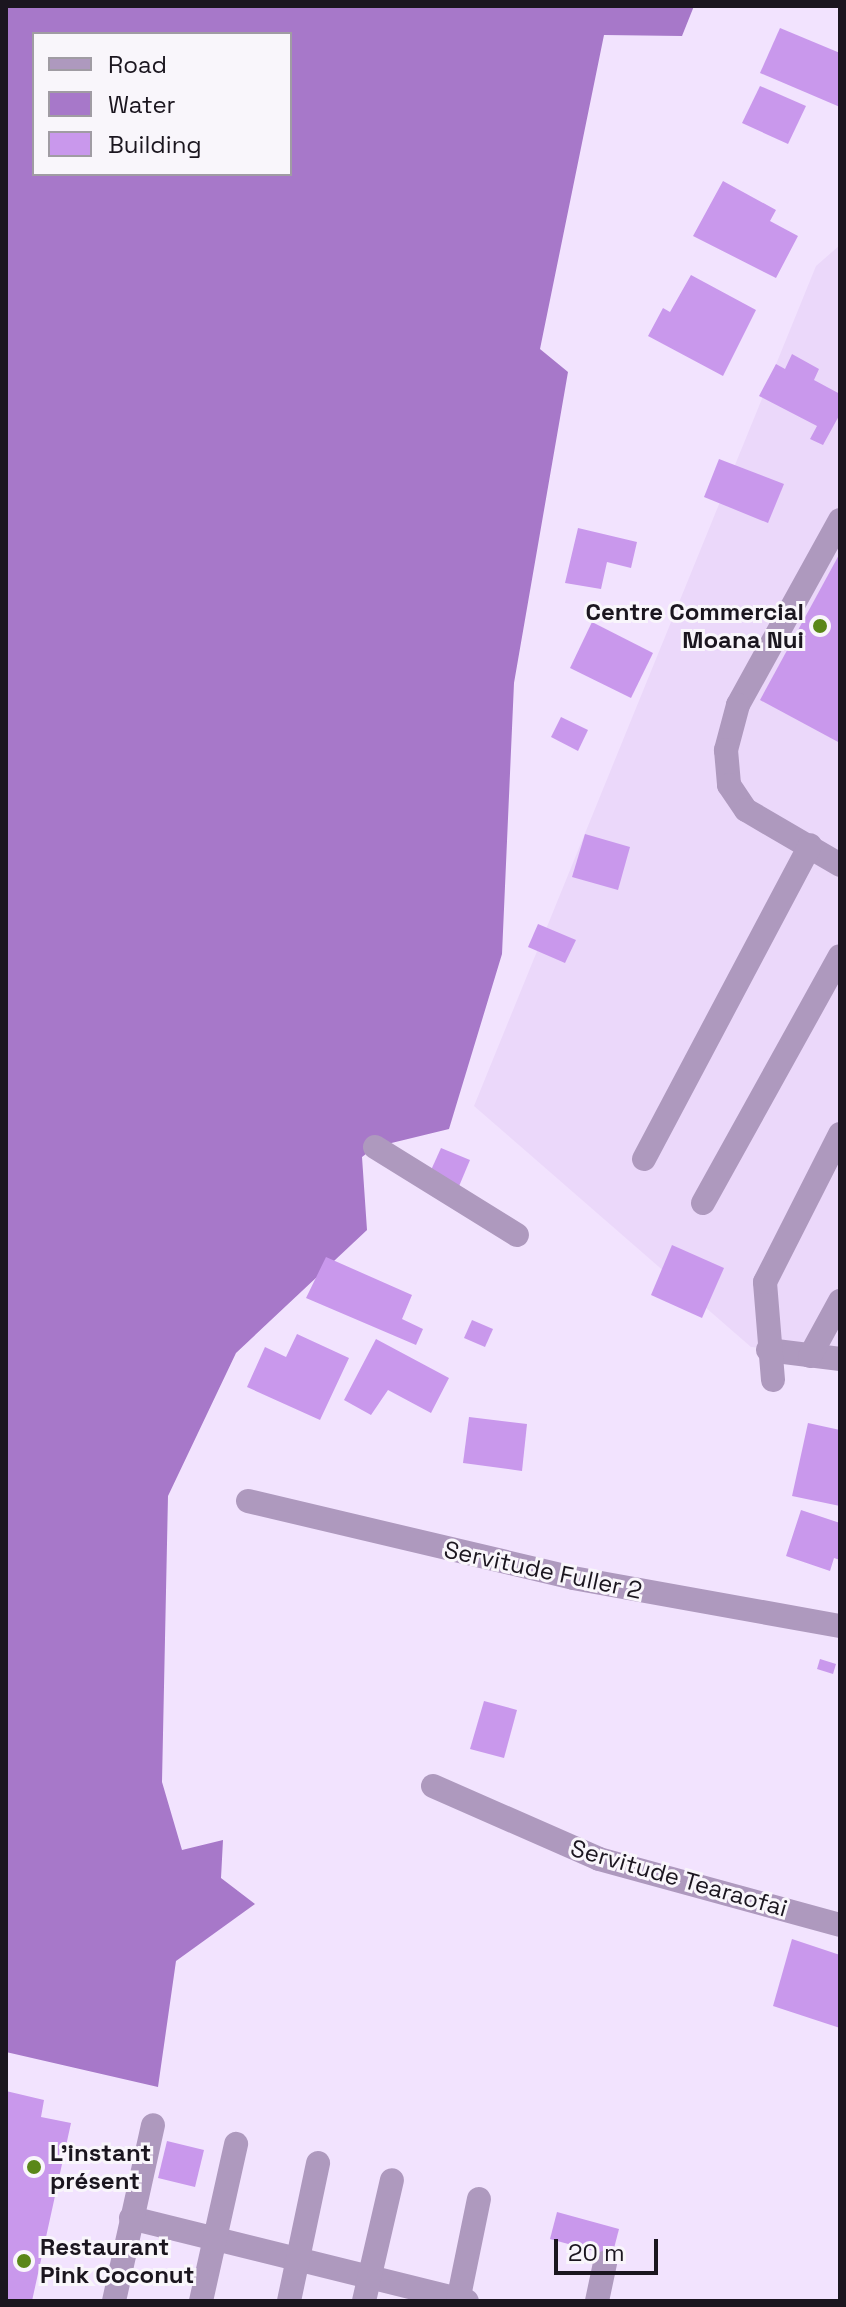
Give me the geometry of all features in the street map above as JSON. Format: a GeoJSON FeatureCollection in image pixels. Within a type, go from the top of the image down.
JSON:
{"type":"FeatureCollection","features":[{"type":"Feature","properties":{"kind":"street"},"geometry":{"type":"LineString","coordinates":[[840,520],[738,705],[726,750],[729,785],[746,810],[840,865]]}},
{"type":"Feature","properties":{"kind":"street"},"geometry":{"type":"LineString","coordinates":[[644,1159],[810,845]]}},
{"type":"Feature","properties":{"kind":"street"},"geometry":{"type":"LineString","coordinates":[[703,1203],[840,956]]}},
{"type":"Feature","properties":{"kind":"street"},"geometry":{"type":"LineString","coordinates":[[773,1380],[768,1350],[765,1282],[840,1134]]}},
{"type":"Feature","properties":{"kind":"street"},"geometry":{"type":"LineString","coordinates":[[375,1147],[517,1235]]}},
{"type":"Feature","properties":{"kind":"street"},"geometry":{"type":"LineString","coordinates":[[810,1356],[840,1301]]}},
{"type":"Feature","properties":{"kind":"street"},"geometry":{"type":"LineString","coordinates":[[768,1350],[840,1359]]}},
{"type":"Feature","properties":{"kind":"street","name":"Servitude Fuller 2"},"geometry":{"type":"LineString","coordinates":[[248,1501],[573,1578],[840,1626]]}},
{"type":"Feature","properties":{"kind":"street","name":"Servitude Tearaofai"},"geometry":{"type":"LineString","coordinates":[[433,1786],[599,1859],[840,1925]]}},
{"type":"Feature","properties":{"kind":"street"},"geometry":{"type":"LineString","coordinates":[[114,2301],[153,2125]]}},
{"type":"Feature","properties":{"kind":"street"},"geometry":{"type":"LineString","coordinates":[[201,2301],[236,2144]]}},
{"type":"Feature","properties":{"kind":"street"},"geometry":{"type":"LineString","coordinates":[[289,2301],[318,2163]]}},
{"type":"Feature","properties":{"kind":"street"},"geometry":{"type":"LineString","coordinates":[[367,2289],[392,2180]]}},
{"type":"Feature","properties":{"kind":"street"},"geometry":{"type":"LineString","coordinates":[[131,2218],[298,2259],[367,2289],[461,2300],[479,2199]]}},
{"type":"Feature","properties":{"kind":"street"},"geometry":{"type":"LineString","coordinates":[[597,2301],[605,2263]]}},
{"type":"Feature","properties":{"kind":"shaded area"},"geometry":{"type":"Polygon","coordinates":[[[840,245],[840,1355],[751,1347],[474,1106],[816,266],[840,245]]]}},
{"type":"Feature","properties":{"kind":"water"},"geometry":{"type":"Polygon","coordinates":[[[6,6],[694,6],[682,36],[604,35],[540,349],[568,372],[514,683],[502,954],[449,1129],[375,1147],[362,1157],[367,1230],[236,1353],[168,1496],[162,1782],[182,1850],[223,1840],[221,1878],[255,1904],[176,1961],[158,2087],[6,2052],[6,6]]]}},
{"type":"Feature","properties":{"kind":"building"},"geometry":{"type":"Polygon","coordinates":[[[780,28],[840,53],[840,107],[760,73],[780,28]]]}},
{"type":"Feature","properties":{"kind":"building"},"geometry":{"type":"Polygon","coordinates":[[[760,86],[806,106],[788,144],[742,123],[760,86]]]}},
{"type":"Feature","properties":{"kind":"building"},"geometry":{"type":"Polygon","coordinates":[[[723,181],[776,210],[770,221],[798,236],[776,278],[693,236],[723,181]]]}},
{"type":"Feature","properties":{"kind":"building"},"geometry":{"type":"Polygon","coordinates":[[[691,275],[756,310],[723,376],[648,336],[663,308],[670,312],[691,275]]]}},
{"type":"Feature","properties":{"kind":"building"},"geometry":{"type":"Polygon","coordinates":[[[792,354],[819,369],[814,380],[840,394],[840,414],[823,445],[810,439],[817,426],[759,396],[776,364],[785,369],[792,354]]]}},
{"type":"Feature","properties":{"kind":"building"},"geometry":{"type":"Polygon","coordinates":[[[719,459],[784,484],[768,523],[704,497],[719,459]]]}},
{"type":"Feature","properties":{"kind":"building"},"geometry":{"type":"Polygon","coordinates":[[[578,528],[637,542],[631,568],[607,562],[601,589],[565,583],[578,528]]]}},
{"type":"Feature","properties":{"kind":"building","name":"Centre Commercial Moana Nui"},"geometry":{"type":"Polygon","coordinates":[[[840,553],[840,743],[760,700],[840,553]]]}},
{"type":"Feature","properties":{"kind":"building"},"geometry":{"type":"Polygon","coordinates":[[[592,622],[653,653],[631,698],[570,668],[592,622]]]}},
{"type":"Feature","properties":{"kind":"building"},"geometry":{"type":"Polygon","coordinates":[[[561,717],[588,730],[578,751],[551,737],[561,717]]]}},
{"type":"Feature","properties":{"kind":"building"},"geometry":{"type":"Polygon","coordinates":[[[585,834],[630,847],[618,890],[572,877],[585,834]]]}},
{"type":"Feature","properties":{"kind":"building"},"geometry":{"type":"Polygon","coordinates":[[[538,924],[576,940],[565,963],[528,947],[538,924]]]}},
{"type":"Feature","properties":{"kind":"building"},"geometry":{"type":"Polygon","coordinates":[[[441,1148],[470,1160],[457,1191],[427,1179],[441,1148]]]}},
{"type":"Feature","properties":{"kind":"building"},"geometry":{"type":"Polygon","coordinates":[[[672,1245],[724,1268],[702,1318],[651,1295],[672,1245]]]}},
{"type":"Feature","properties":{"kind":"building"},"geometry":{"type":"Polygon","coordinates":[[[326,1257],[412,1295],[402,1319],[423,1329],[416,1345],[306,1298],[326,1257]]]}},
{"type":"Feature","properties":{"kind":"building"},"geometry":{"type":"Polygon","coordinates":[[[472,1320],[493,1329],[485,1347],[464,1338],[472,1320]]]}},
{"type":"Feature","properties":{"kind":"building"},"geometry":{"type":"Polygon","coordinates":[[[297,1334],[349,1358],[320,1420],[247,1387],[265,1347],[286,1357],[297,1334]]]}},
{"type":"Feature","properties":{"kind":"building"},"geometry":{"type":"Polygon","coordinates":[[[376,1339],[449,1378],[431,1413],[388,1390],[371,1415],[344,1400],[376,1339]]]}},
{"type":"Feature","properties":{"kind":"building"},"geometry":{"type":"Polygon","coordinates":[[[469,1417],[527,1424],[522,1471],[463,1463],[469,1417]]]}},
{"type":"Feature","properties":{"kind":"building"},"geometry":{"type":"Polygon","coordinates":[[[808,1423],[840,1430],[840,1506],[792,1496],[808,1423]]]}},
{"type":"Feature","properties":{"kind":"building"},"geometry":{"type":"Polygon","coordinates":[[[801,1510],[840,1523],[840,1560],[834,1558],[830,1571],[786,1556],[801,1510]]]}},
{"type":"Feature","properties":{"kind":"building"},"geometry":{"type":"Polygon","coordinates":[[[820,1659],[836,1664],[833,1674],[817,1669],[820,1659]]]}},
{"type":"Feature","properties":{"kind":"building"},"geometry":{"type":"Polygon","coordinates":[[[484,1701],[517,1710],[504,1758],[470,1749],[484,1701]]]}},
{"type":"Feature","properties":{"kind":"building"},"geometry":{"type":"Polygon","coordinates":[[[792,1939],[840,1955],[840,2028],[773,2006],[792,1939]]]}},
{"type":"Feature","properties":{"kind":"building","name":"L’instant présent"},"geometry":{"type":"Polygon","coordinates":[[[6,2091],[44,2100],[41,2117],[71,2123],[32,2301],[6,2301],[6,2091]]]}},
{"type":"Feature","properties":{"kind":"building"},"geometry":{"type":"Polygon","coordinates":[[[167,2141],[204,2150],[195,2187],[158,2178],[167,2141]]]}},
{"type":"Feature","properties":{"kind":"building"},"geometry":{"type":"Polygon","coordinates":[[[557,2212],[619,2229],[612,2256],[550,2239],[557,2212]]]}},
{"type":"Feature","properties":{"kind":"place","name":"Centre Commercial Moana Nui"},"geometry":{"type":"Point","coordinates":[820,626]}},
{"type":"Feature","properties":{"kind":"place","name":"L’instant présent"},"geometry":{"type":"Point","coordinates":[34,2167]}},
{"type":"Feature","properties":{"kind":"place","name":"Restaurant Pink Coconut"},"geometry":{"type":"Point","coordinates":[24,2261]}}]}
